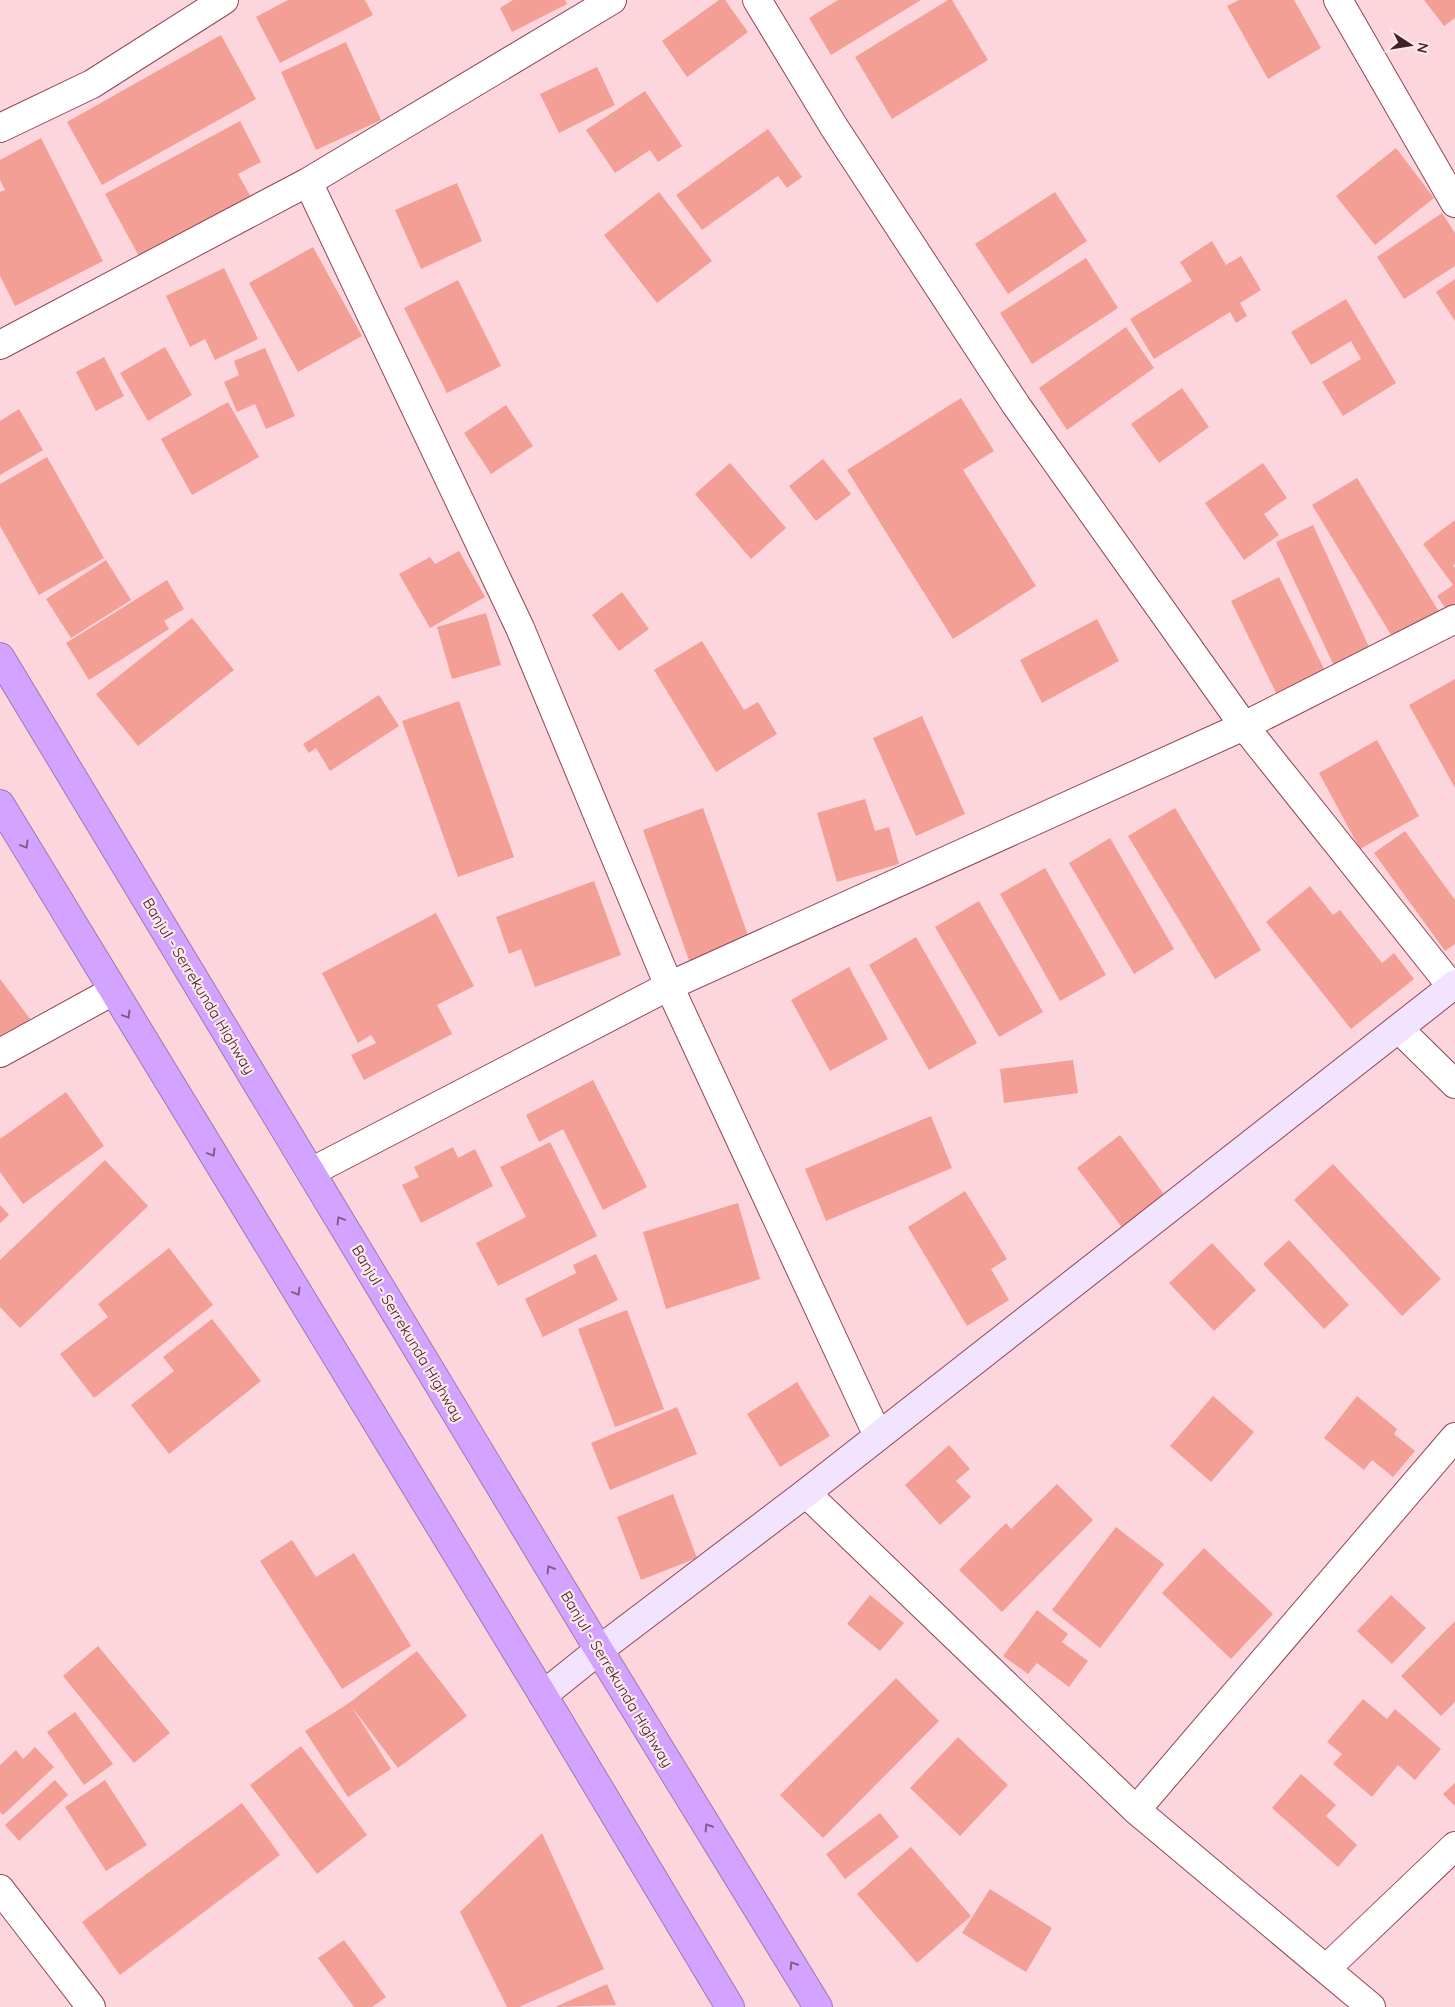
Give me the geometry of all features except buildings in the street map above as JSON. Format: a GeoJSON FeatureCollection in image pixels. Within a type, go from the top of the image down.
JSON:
{"type":"FeatureCollection","features":[{"type":"Feature","properties":{"kind":"highway","name":"Banjul - Serrekunda Highway"},"geometry":{"type":"LineString","coordinates":[[0,657],[599,1650],[818,2007]]}},
{"type":"Feature","properties":{"kind":"highway"},"geometry":{"type":"LineString","coordinates":[[0,804],[543,1695],[730,2007]]}},
{"type":"Feature","properties":{"kind":"street"},"geometry":{"type":"LineString","coordinates":[[0,128],[92,84],[224,0]]}},
{"type":"Feature","properties":{"kind":"street"},"geometry":{"type":"LineString","coordinates":[[0,345],[308,182],[612,0]]}},
{"type":"Feature","properties":{"kind":"street"},"geometry":{"type":"LineString","coordinates":[[543,1695],[599,1650],[806,1493],[1453,986],[1244,726],[1016,405],[834,127],[757,0]]}},
{"type":"Feature","properties":{"kind":"street"},"geometry":{"type":"LineString","coordinates":[[1338,0],[1455,202]]}},
{"type":"Feature","properties":{"kind":"street"},"geometry":{"type":"LineString","coordinates":[[308,182],[520,628],[669,986],[878,1436]]}},
{"type":"Feature","properties":{"kind":"street"},"geometry":{"type":"LineString","coordinates":[[311,1172],[669,986],[1244,726],[1455,619]]}},
{"type":"Feature","properties":{"kind":"street"},"geometry":{"type":"LineString","coordinates":[[0,1054],[113,991]]}},
{"type":"Feature","properties":{"kind":"street"},"geometry":{"type":"LineString","coordinates":[[1399,1029],[1455,1084]]}},
{"type":"Feature","properties":{"kind":"street"},"geometry":{"type":"LineString","coordinates":[[1136,1810],[1455,1437]]}},
{"type":"Feature","properties":{"kind":"street"},"geometry":{"type":"LineString","coordinates":[[806,1493],[1136,1810],[1327,1968],[1371,2007]]}},
{"type":"Feature","properties":{"kind":"street"},"geometry":{"type":"LineString","coordinates":[[1327,1968],[1455,1846]]}},
{"type":"Feature","properties":{"kind":"street"},"geometry":{"type":"LineString","coordinates":[[0,1889],[91,2007]]}}]}
